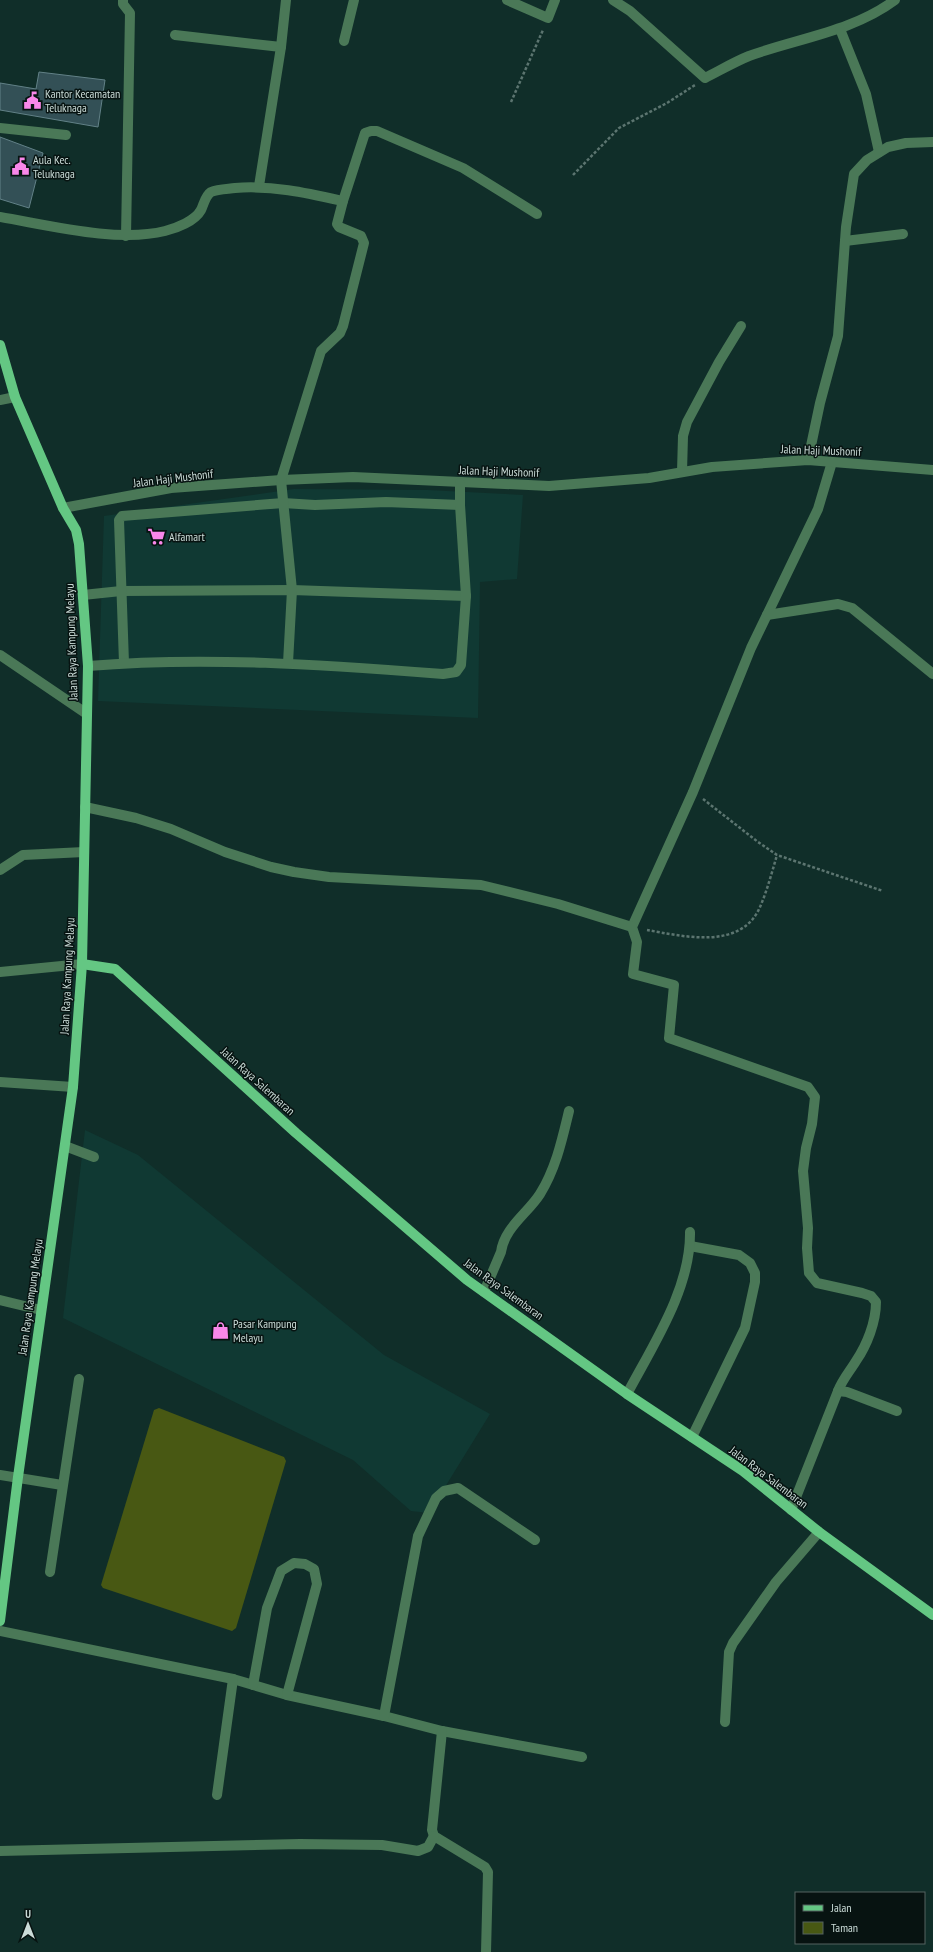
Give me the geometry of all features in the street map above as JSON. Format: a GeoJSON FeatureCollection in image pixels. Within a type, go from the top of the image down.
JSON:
{"type":"FeatureCollection","features":[{"type":"Feature","properties":{"kind":"main road","name":"Jalan Raya Kampung Melayu"},"geometry":{"type":"LineString","coordinates":[[0,345],[14,397],[64,508],[76,530],[80,544],[88,666],[82,964],[73,1087],[18,1477],[0,1621]]}},
{"type":"Feature","properties":{"kind":"main road","name":"Jalan Raya Salembaran"},"geometry":{"type":"LineString","coordinates":[[82,964],[115,969],[296,1133],[467,1280],[628,1394],[743,1471],[819,1532],[933,1615]]}},
{"type":"Feature","properties":{"kind":"street"},"geometry":{"type":"LineString","coordinates":[[123,0],[122,4],[130,13],[126,236]]}},
{"type":"Feature","properties":{"kind":"street"},"geometry":{"type":"LineString","coordinates":[[259,186],[282,47],[286,0]]}},
{"type":"Feature","properties":{"kind":"street"},"geometry":{"type":"LineString","coordinates":[[344,42],[354,0]]}},
{"type":"Feature","properties":{"kind":"street"},"geometry":{"type":"LineString","coordinates":[[507,0],[548,18],[555,0]]}},
{"type":"Feature","properties":{"kind":"street"},"geometry":{"type":"LineString","coordinates":[[613,0],[630,11],[705,78],[748,57],[840,29],[858,22],[895,0]]}},
{"type":"Feature","properties":{"kind":"street"},"geometry":{"type":"LineString","coordinates":[[840,29],[866,94],[879,152]]}},
{"type":"Feature","properties":{"kind":"street"},"geometry":{"type":"LineString","coordinates":[[175,35],[282,47]]}},
{"type":"Feature","properties":{"kind":"street"},"geometry":{"type":"LineString","coordinates":[[0,128],[66,135]]}},
{"type":"Feature","properties":{"kind":"street"},"geometry":{"type":"LineString","coordinates":[[288,663],[292,590],[282,480],[321,351],[340,333],[343,326],[364,243],[361,236],[337,226],[343,201],[365,133],[373,131],[463,168],[537,214]]}},
{"type":"Feature","properties":{"kind":"street"},"geometry":{"type":"LineString","coordinates":[[808,460],[820,403],[838,336],[845,241],[854,174],[867,160],[888,147],[899,144],[933,142]]}},
{"type":"Feature","properties":{"kind":"street"},"geometry":{"type":"LineString","coordinates":[[0,217],[126,236],[176,228],[196,216],[211,192],[224,189],[259,186],[285,189],[343,201]]}},
{"type":"Feature","properties":{"kind":"street"},"geometry":{"type":"LineString","coordinates":[[845,241],[903,234]]}},
{"type":"Feature","properties":{"kind":"street"},"geometry":{"type":"LineString","coordinates":[[682,472],[683,436],[687,422],[715,368],[741,326]]}},
{"type":"Feature","properties":{"kind":"street"},"geometry":{"type":"LineString","coordinates":[[0,400],[14,397]]}},
{"type":"Feature","properties":{"kind":"street","name":"Jalan Haji Mushonif"},"geometry":{"type":"LineString","coordinates":[[64,508],[171,488],[282,480],[354,477],[549,486],[649,478],[737,464],[808,460],[933,470]]}},
{"type":"Feature","properties":{"kind":"street"},"geometry":{"type":"LineString","coordinates":[[791,1510],[838,1391],[866,1342],[874,1322],[876,1302],[871,1296],[862,1293],[817,1283],[809,1272],[807,1248],[808,1228],[803,1171],[806,1148],[812,1124],[815,1097],[808,1087],[669,1038],[674,985],[633,974],[637,942],[632,927],[693,792],[751,648],[818,509],[832,462]]}},
{"type":"Feature","properties":{"kind":"street"},"geometry":{"type":"LineString","coordinates":[[88,666],[124,663],[288,663],[444,674],[456,672],[461,665],[466,596],[460,483]]}},
{"type":"Feature","properties":{"kind":"street"},"geometry":{"type":"LineString","coordinates":[[124,663],[119,520],[122,516],[283,503],[315,505],[386,502],[460,505]]}},
{"type":"Feature","properties":{"kind":"street"},"geometry":{"type":"LineString","coordinates":[[83,595],[121,591],[292,590],[466,596]]}},
{"type":"Feature","properties":{"kind":"street"},"geometry":{"type":"LineString","coordinates":[[767,615],[838,604],[852,608],[933,674]]}},
{"type":"Feature","properties":{"kind":"street"},"geometry":{"type":"LineString","coordinates":[[0,655],[87,714]]}},
{"type":"Feature","properties":{"kind":"street"},"geometry":{"type":"LineString","coordinates":[[85,807],[136,818],[171,829],[225,852],[288,871],[329,877],[481,885],[558,904],[632,927]]}},
{"type":"Feature","properties":{"kind":"street"},"geometry":{"type":"LineString","coordinates":[[0,870],[23,855],[84,852]]}},
{"type":"Feature","properties":{"kind":"street"},"geometry":{"type":"LineString","coordinates":[[0,972],[82,964]]}},
{"type":"Feature","properties":{"kind":"street"},"geometry":{"type":"LineString","coordinates":[[0,1082],[73,1087]]}},
{"type":"Feature","properties":{"kind":"street"},"geometry":{"type":"LineString","coordinates":[[484,1292],[504,1241],[510,1231],[539,1195],[555,1166],[569,1111]]}},
{"type":"Feature","properties":{"kind":"street"},"geometry":{"type":"LineString","coordinates":[[65,1146],[94,1157]]}},
{"type":"Feature","properties":{"kind":"street"},"geometry":{"type":"LineString","coordinates":[[628,1394],[679,1292],[690,1246],[690,1232]]}},
{"type":"Feature","properties":{"kind":"street"},"geometry":{"type":"LineString","coordinates":[[690,1246],[739,1255],[750,1263],[755,1273],[755,1282],[745,1328],[692,1437]]}},
{"type":"Feature","properties":{"kind":"street"},"geometry":{"type":"LineString","coordinates":[[0,1300],[41,1310]]}},
{"type":"Feature","properties":{"kind":"street"},"geometry":{"type":"LineString","coordinates":[[50,1572],[62,1485],[80,1379]]}},
{"type":"Feature","properties":{"kind":"street"},"geometry":{"type":"LineString","coordinates":[[838,1391],[847,1392],[897,1411]]}},
{"type":"Feature","properties":{"kind":"street"},"geometry":{"type":"LineString","coordinates":[[0,1475],[62,1485]]}},
{"type":"Feature","properties":{"kind":"street"},"geometry":{"type":"LineString","coordinates":[[384,1716],[418,1536],[436,1498],[444,1491],[458,1488],[536,1540]]}},
{"type":"Feature","properties":{"kind":"street"},"geometry":{"type":"LineString","coordinates":[[725,1722],[729,1652],[733,1643],[776,1582],[819,1532]]}},
{"type":"Feature","properties":{"kind":"street"},"geometry":{"type":"LineString","coordinates":[[253,1685],[267,1608],[281,1571],[294,1562],[305,1564],[314,1569],[317,1584],[287,1696]]}},
{"type":"Feature","properties":{"kind":"street"},"geometry":{"type":"LineString","coordinates":[[0,1631],[233,1679],[287,1696],[384,1716],[442,1731],[582,1757]]}},
{"type":"Feature","properties":{"kind":"street"},"geometry":{"type":"LineString","coordinates":[[217,1795],[233,1679]]}},
{"type":"Feature","properties":{"kind":"street"},"geometry":{"type":"LineString","coordinates":[[442,1731],[432,1830],[434,1836],[485,1867],[488,1872],[486,1952]]}},
{"type":"Feature","properties":{"kind":"street"},"geometry":{"type":"LineString","coordinates":[[0,1851],[300,1844],[382,1845],[418,1851],[428,1847],[434,1836]]}},
{"type":"Feature","properties":{"kind":"path"},"geometry":{"type":"LineString","coordinates":[[511,102],[548,18]]}},
{"type":"Feature","properties":{"kind":"path"},"geometry":{"type":"LineString","coordinates":[[573,175],[619,128],[667,103],[705,78]]}},
{"type":"Feature","properties":{"kind":"path"},"geometry":{"type":"LineString","coordinates":[[693,792],[777,855],[883,891]]}},
{"type":"Feature","properties":{"kind":"path"},"geometry":{"type":"LineString","coordinates":[[632,927],[695,938],[735,932],[753,919],[760,908],[777,855]]}},
{"type":"Feature","properties":{"kind":"shaded area"},"geometry":{"type":"Polygon","coordinates":[[[294,489],[428,490],[523,495],[517,579],[480,582],[478,718],[98,701],[104,516],[294,489]]]}},
{"type":"Feature","properties":{"kind":"shaded area","name":"Pasar Kampung Melayu"},"geometry":{"type":"Polygon","coordinates":[[[85,1130],[138,1155],[384,1355],[490,1414],[429,1513],[411,1511],[353,1460],[63,1318],[85,1130]]]}},
{"type":"Feature","properties":{"kind":"green space"},"geometry":{"type":"Polygon","coordinates":[[[159,1408],[284,1457],[286,1461],[236,1628],[232,1631],[103,1588],[101,1585],[154,1410],[159,1408]]]}},
{"type":"Feature","properties":{"kind":"building"},"geometry":{"type":"Polygon","coordinates":[[[39,72],[105,80],[98,127],[0,110],[0,83],[36,89],[39,72]]]}},
{"type":"Feature","properties":{"kind":"building","name":"Aula Kec. Teluknaga"},"geometry":{"type":"Polygon","coordinates":[[[0,137],[43,153],[29,208],[0,199],[0,137]]]}},
{"type":"Feature","properties":{"kind":"place","name":"Kantor Kecamatan Teluknaga"},"geometry":{"type":"Point","coordinates":[32,100]}},
{"type":"Feature","properties":{"kind":"place","name":"Aula Kec. Teluknaga"},"geometry":{"type":"Point","coordinates":[20,166]}},
{"type":"Feature","properties":{"kind":"place","name":"Alfamart"},"geometry":{"type":"Point","coordinates":[156,536]}},
{"type":"Feature","properties":{"kind":"place","name":"Pasar Kampung Melayu"},"geometry":{"type":"Point","coordinates":[220,1330]}}]}
